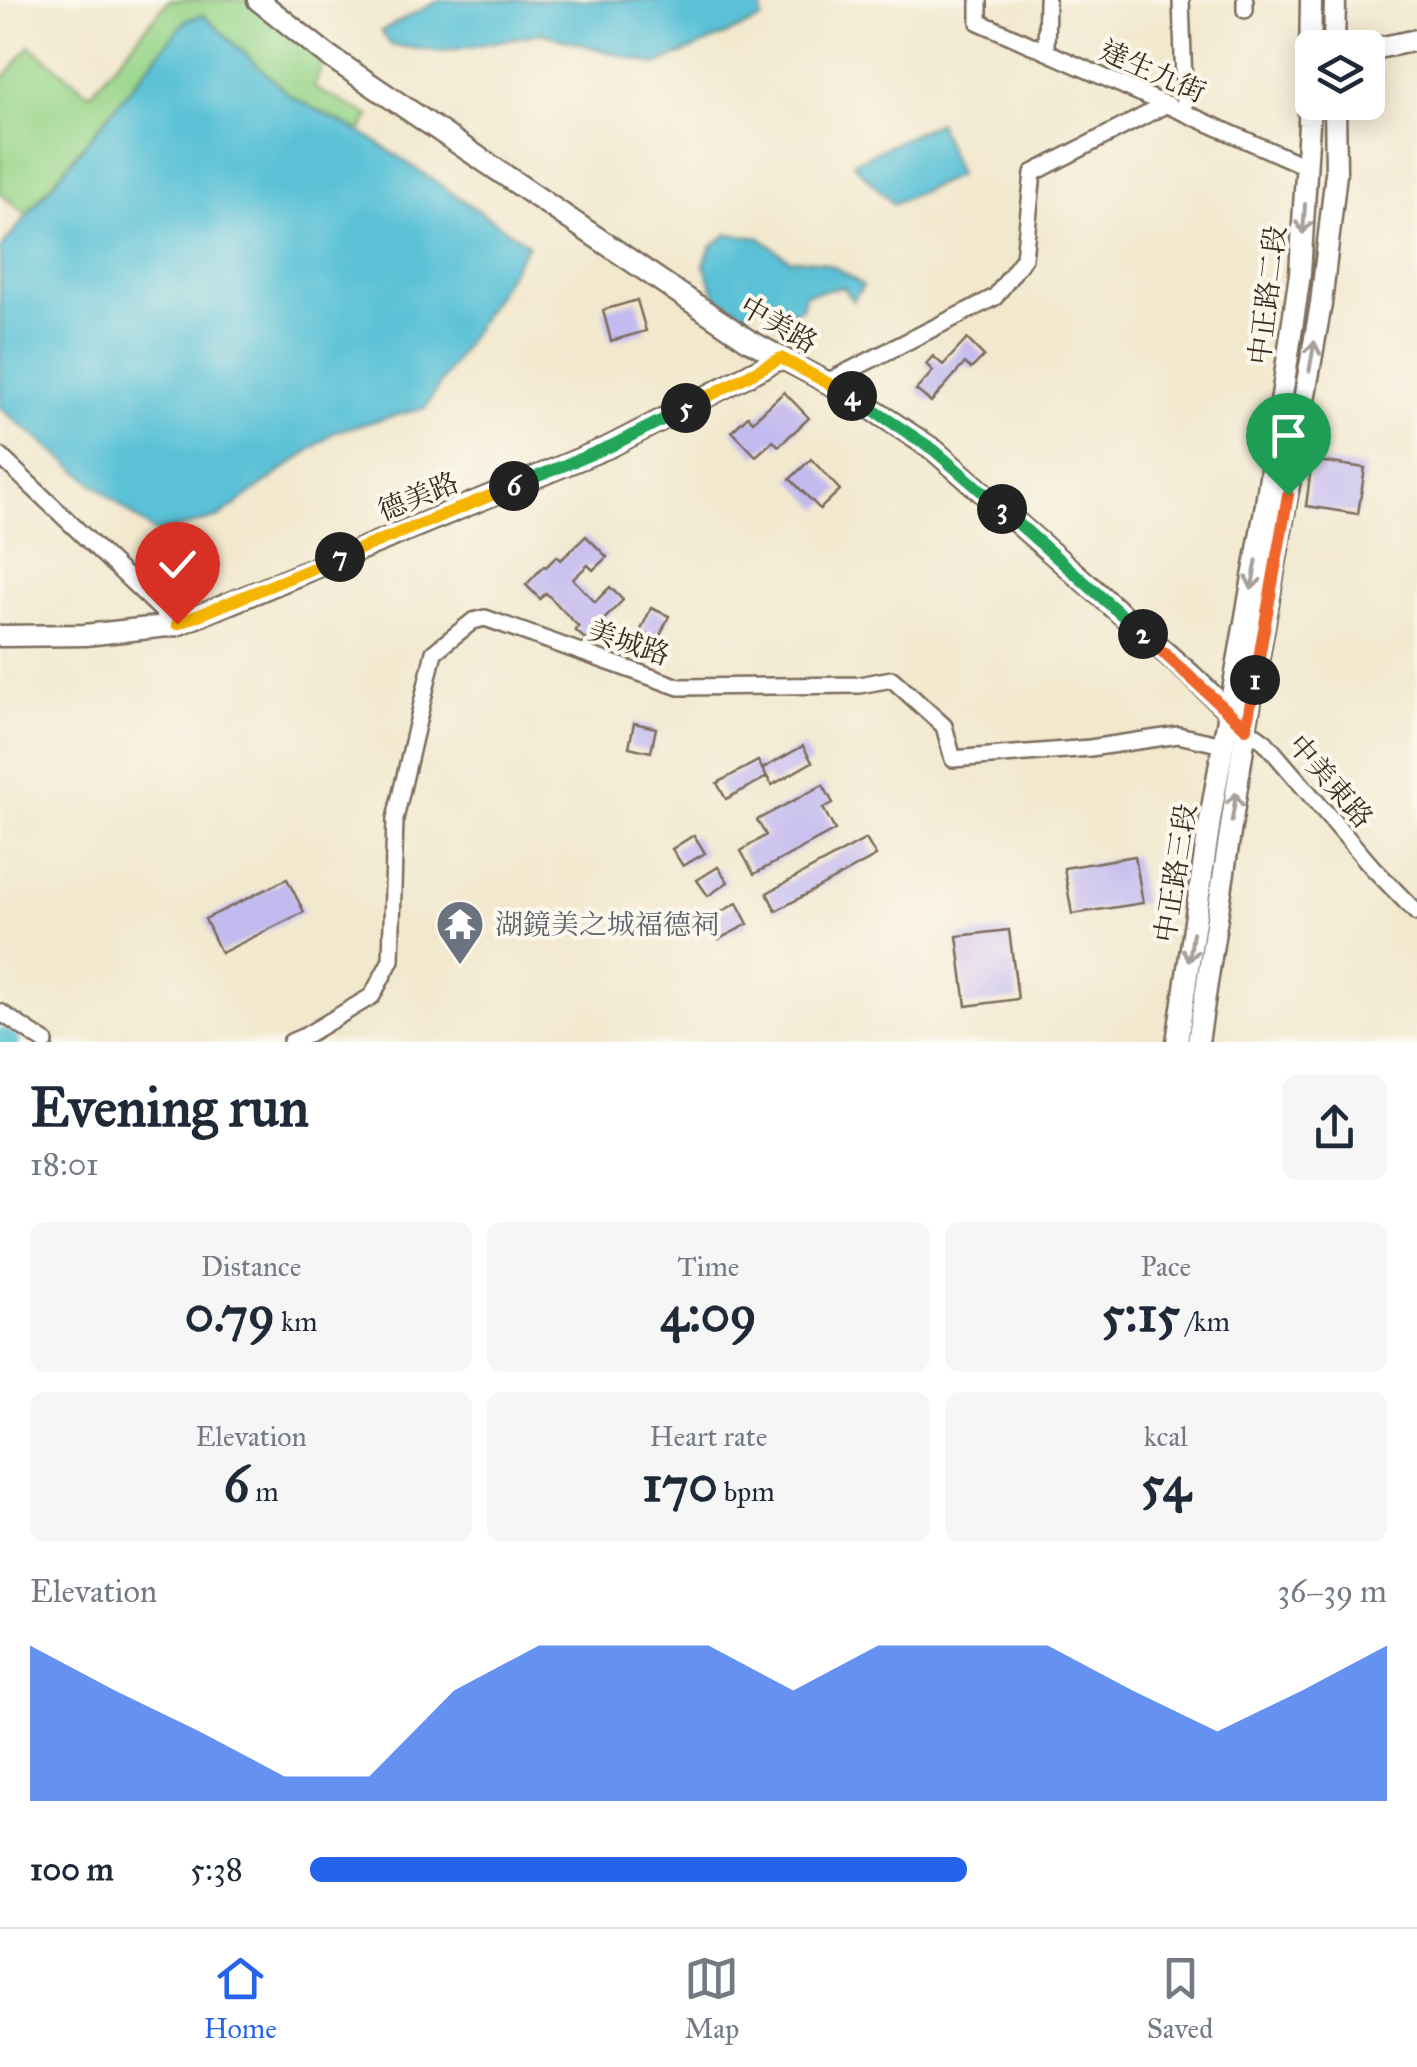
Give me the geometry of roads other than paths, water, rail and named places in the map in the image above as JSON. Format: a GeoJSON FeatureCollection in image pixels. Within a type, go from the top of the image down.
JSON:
{"type":"FeatureCollection","features":[{"type":"Feature","properties":{"kind":"street","name":"中美路"},"geometry":{"type":"LineString","coordinates":[[258,0],[326,54],[748,340],[850,394],[934,450],[1246,728]]}},
{"type":"Feature","properties":{"kind":"street","name":"達生九街"},"geometry":{"type":"LineString","coordinates":[[979,0],[979,22],[1307,167]]}},
{"type":"Feature","properties":{"kind":"street"},"geometry":{"type":"LineString","coordinates":[[1046,51],[1047,0]]}},
{"type":"Feature","properties":{"kind":"street"},"geometry":{"type":"LineString","coordinates":[[1181,0],[1184,112]]}},
{"type":"Feature","properties":{"kind":"street","name":"中正路二段"},"geometry":{"type":"LineString","coordinates":[[1311,30],[1312,0]]}},
{"type":"Feature","properties":{"kind":"street"},"geometry":{"type":"LineString","coordinates":[[1334,30],[1335,0]]}},
{"type":"Feature","properties":{"kind":"street"},"geometry":{"type":"LineString","coordinates":[[1385,47],[1417,40]]}},
{"type":"Feature","properties":{"kind":"street"},"geometry":{"type":"LineString","coordinates":[[827,382],[996,297],[1024,258],[1033,172],[1166,104]]}},
{"type":"Feature","properties":{"kind":"street","name":"中正路二段"},"geometry":{"type":"LineString","coordinates":[[1229,713],[1298,294],[1309,120]]}},
{"type":"Feature","properties":{"kind":"street","name":"中正路二段"},"geometry":{"type":"LineString","coordinates":[[1246,728],[1321,304],[1336,173],[1335,120]]}},
{"type":"Feature","properties":{"kind":"street","name":"德美路"},"geometry":{"type":"LineString","coordinates":[[0,636],[85,635],[177,624],[611,446],[781,358]]}},
{"type":"Feature","properties":{"kind":"street"},"geometry":{"type":"LineString","coordinates":[[0,456],[177,624]]}},
{"type":"Feature","properties":{"kind":"street","name":"美城路"},"geometry":{"type":"LineString","coordinates":[[291,1042],[372,996],[391,960],[395,819],[434,652],[473,620],[485,618],[679,686],[859,685],[892,679],[944,726],[953,760],[1178,736],[1223,746]]}},
{"type":"Feature","properties":{"kind":"street","name":"中正路三段"},"geometry":{"type":"LineString","coordinates":[[1177,1042],[1229,713]]}},
{"type":"Feature","properties":{"kind":"street","name":"中美東路"},"geometry":{"type":"LineString","coordinates":[[1246,728],[1265,742],[1417,913]]}},
{"type":"Feature","properties":{"kind":"street","name":"中正路三段"},"geometry":{"type":"LineString","coordinates":[[1198,1042],[1246,728]]}},
{"type":"Feature","properties":{"kind":"street"},"geometry":{"type":"LineString","coordinates":[[0,1012],[45,1042]]}},
{"type":"Feature","properties":{"kind":"water"},"geometry":{"type":"Polygon","coordinates":[[[440,0],[761,0],[762,19],[656,65],[541,33],[442,52],[391,45],[381,31],[440,0]]]}},
{"type":"Feature","properties":{"kind":"water"},"geometry":{"type":"Polygon","coordinates":[[[203,15],[292,97],[369,137],[528,244],[425,408],[336,431],[219,517],[156,534],[0,408],[0,249],[186,20],[203,15]]]}},
{"type":"Feature","properties":{"kind":"water"},"geometry":{"type":"Polygon","coordinates":[[[938,122],[958,175],[893,204],[853,163],[938,122]]]}},
{"type":"Feature","properties":{"kind":"water"},"geometry":{"type":"Polygon","coordinates":[[[728,234],[760,238],[790,260],[829,265],[863,286],[852,301],[844,287],[805,294],[802,308],[786,313],[778,306],[757,304],[747,314],[716,296],[704,265],[711,246],[728,234]]]}},
{"type":"Feature","properties":{"kind":"waterway"},"geometry":{"type":"LineString","coordinates":[[0,1039],[8,1042]]}},
{"type":"Feature","properties":{"kind":"place","name":"湖鏡美之城福德祠"},"geometry":{"type":"Point","coordinates":[460,966]}}]}
